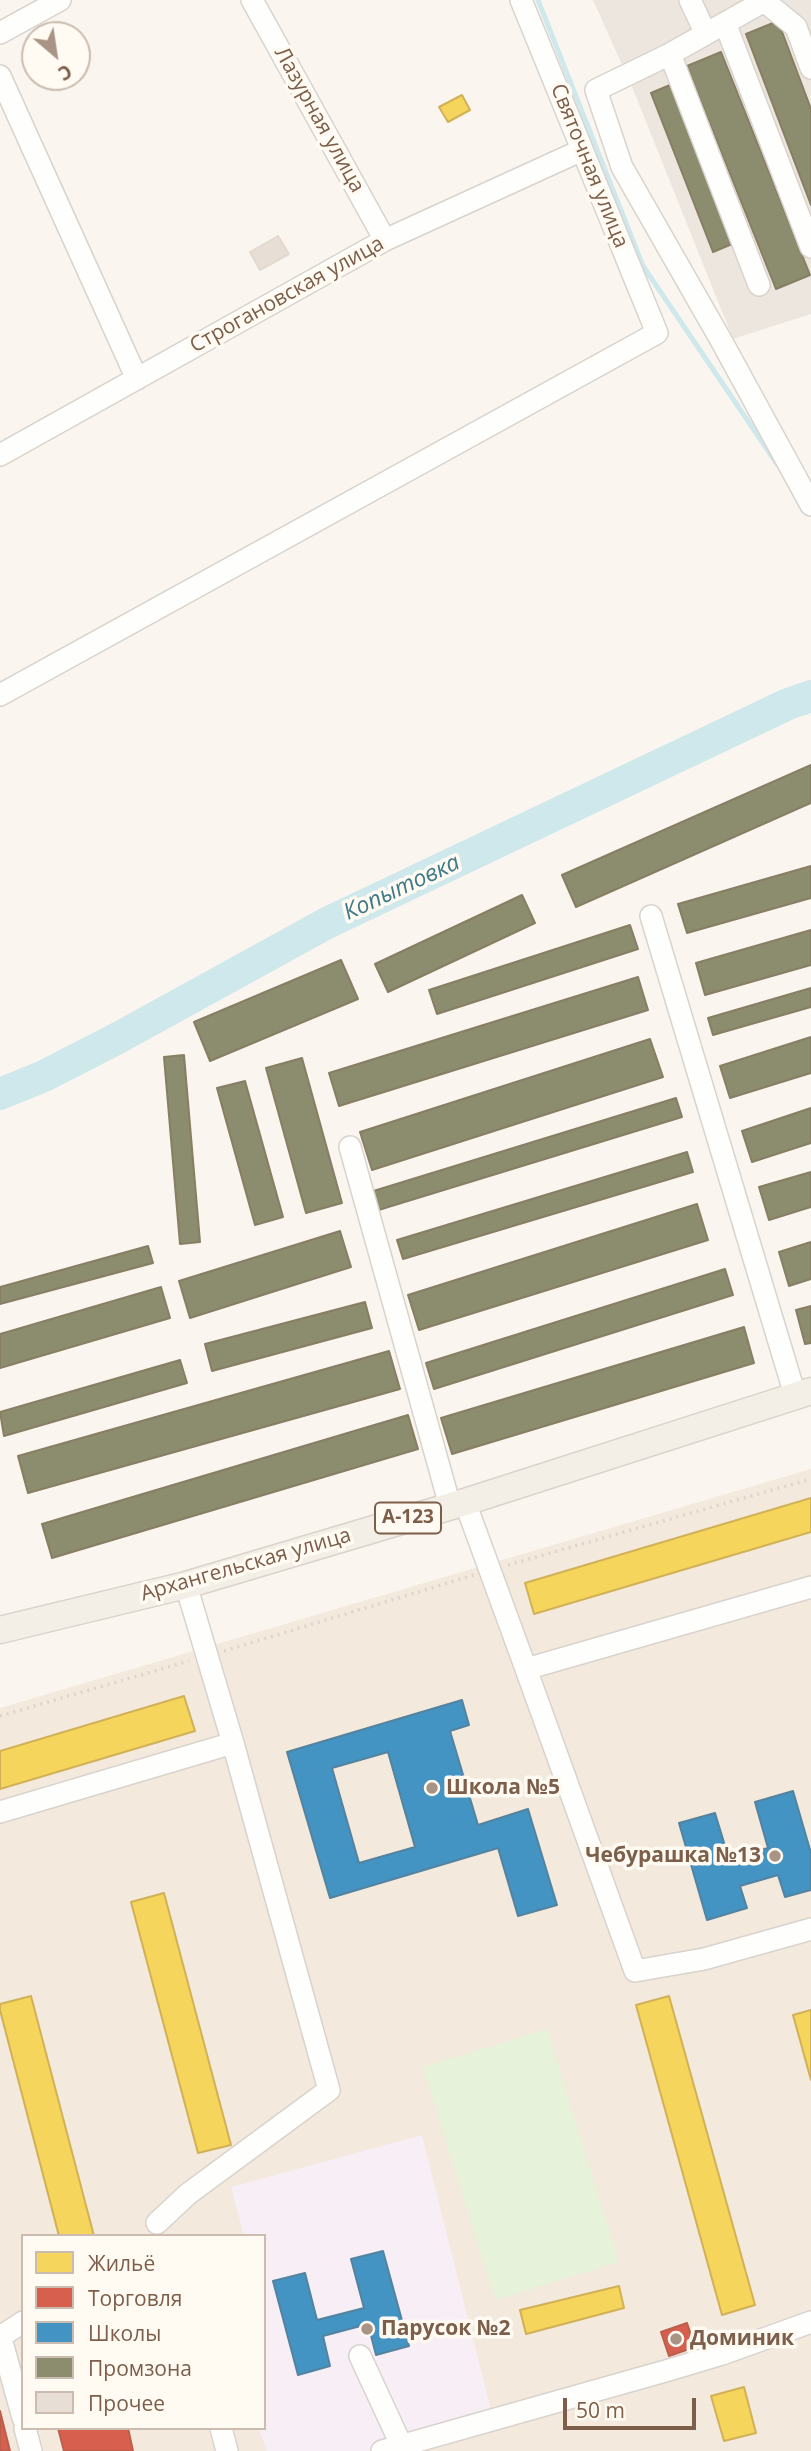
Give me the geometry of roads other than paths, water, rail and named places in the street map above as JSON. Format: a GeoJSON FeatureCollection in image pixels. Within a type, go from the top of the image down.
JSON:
{"type":"FeatureCollection","features":[{"type":"Feature","properties":{"kind":"main road","name":"Архангельская улица"},"geometry":{"type":"LineString","coordinates":[[0,1630],[186,1585],[458,1504],[803,1393]]}},
{"type":"Feature","properties":{"kind":"street"},"geometry":{"type":"LineString","coordinates":[[0,33],[60,0]]}},
{"type":"Feature","properties":{"kind":"street","name":"Лазурная улица"},"geometry":{"type":"LineString","coordinates":[[253,0],[385,240]]}},
{"type":"Feature","properties":{"kind":"street","name":"Святочная улица"},"geometry":{"type":"LineString","coordinates":[[0,695],[657,333],[521,0]]}},
{"type":"Feature","properties":{"kind":"street"},"geometry":{"type":"LineString","coordinates":[[690,0],[706,34]]}},
{"type":"Feature","properties":{"kind":"street"},"geometry":{"type":"LineString","coordinates":[[811,68],[796,27],[764,1],[670,54],[596,90],[622,167],[811,505]]}},
{"type":"Feature","properties":{"kind":"street"},"geometry":{"type":"LineString","coordinates":[[725,23],[811,247]]}},
{"type":"Feature","properties":{"kind":"street"},"geometry":{"type":"LineString","coordinates":[[670,54],[760,285]]}},
{"type":"Feature","properties":{"kind":"street"},"geometry":{"type":"LineString","coordinates":[[0,76],[137,379]]}},
{"type":"Feature","properties":{"kind":"street","name":"Строгановская улица"},"geometry":{"type":"LineString","coordinates":[[0,455],[385,240],[582,150]]}},
{"type":"Feature","properties":{"kind":"street"},"geometry":{"type":"LineString","coordinates":[[651,916],[803,1393]]}},
{"type":"Feature","properties":{"kind":"street"},"geometry":{"type":"LineString","coordinates":[[350,1147],[458,1504],[490,1570],[635,1971],[704,1959],[811,1929]]}},
{"type":"Feature","properties":{"kind":"street"},"geometry":{"type":"LineString","coordinates":[[154,2231],[188,2194],[329,2090],[233,1743],[186,1585]]}},
{"type":"Feature","properties":{"kind":"street"},"geometry":{"type":"LineString","coordinates":[[526,1669],[811,1587]]}},
{"type":"Feature","properties":{"kind":"street"},"geometry":{"type":"LineString","coordinates":[[0,1812],[233,1743]]}},
{"type":"Feature","properties":{"kind":"street"},"geometry":{"type":"LineString","coordinates":[[360,2356],[396,2449],[722,2354],[811,2322]]}},
{"type":"Feature","properties":{"kind":"street"},"geometry":{"type":"LineString","coordinates":[[21,2323],[0,2336],[21,2411]]}},
{"type":"Feature","properties":{"kind":"street"},"geometry":{"type":"LineString","coordinates":[[26,2430],[31,2451]]}},
{"type":"Feature","properties":{"kind":"street"},"geometry":{"type":"LineString","coordinates":[[221,2430],[227,2451]]}},
{"type":"Feature","properties":{"kind":"waterway"},"geometry":{"type":"LineString","coordinates":[[538,0],[643,266],[777,464]]}},
{"type":"Feature","properties":{"kind":"waterway","name":"Копытовка"},"geometry":{"type":"LineString","coordinates":[[0,1094],[44,1076],[118,1038],[327,923],[788,704],[811,696]]}},
{"type":"Feature","properties":{"kind":"place","name":"Школа №5"},"geometry":{"type":"Point","coordinates":[432,1788]}},
{"type":"Feature","properties":{"kind":"place","name":"Чебурашка №13"},"geometry":{"type":"Point","coordinates":[775,1856]}},
{"type":"Feature","properties":{"kind":"place","name":"Парусок №2"},"geometry":{"type":"Point","coordinates":[367,2329]}},
{"type":"Feature","properties":{"kind":"place","name":"Доминик"},"geometry":{"type":"Point","coordinates":[676,2339]}}]}
